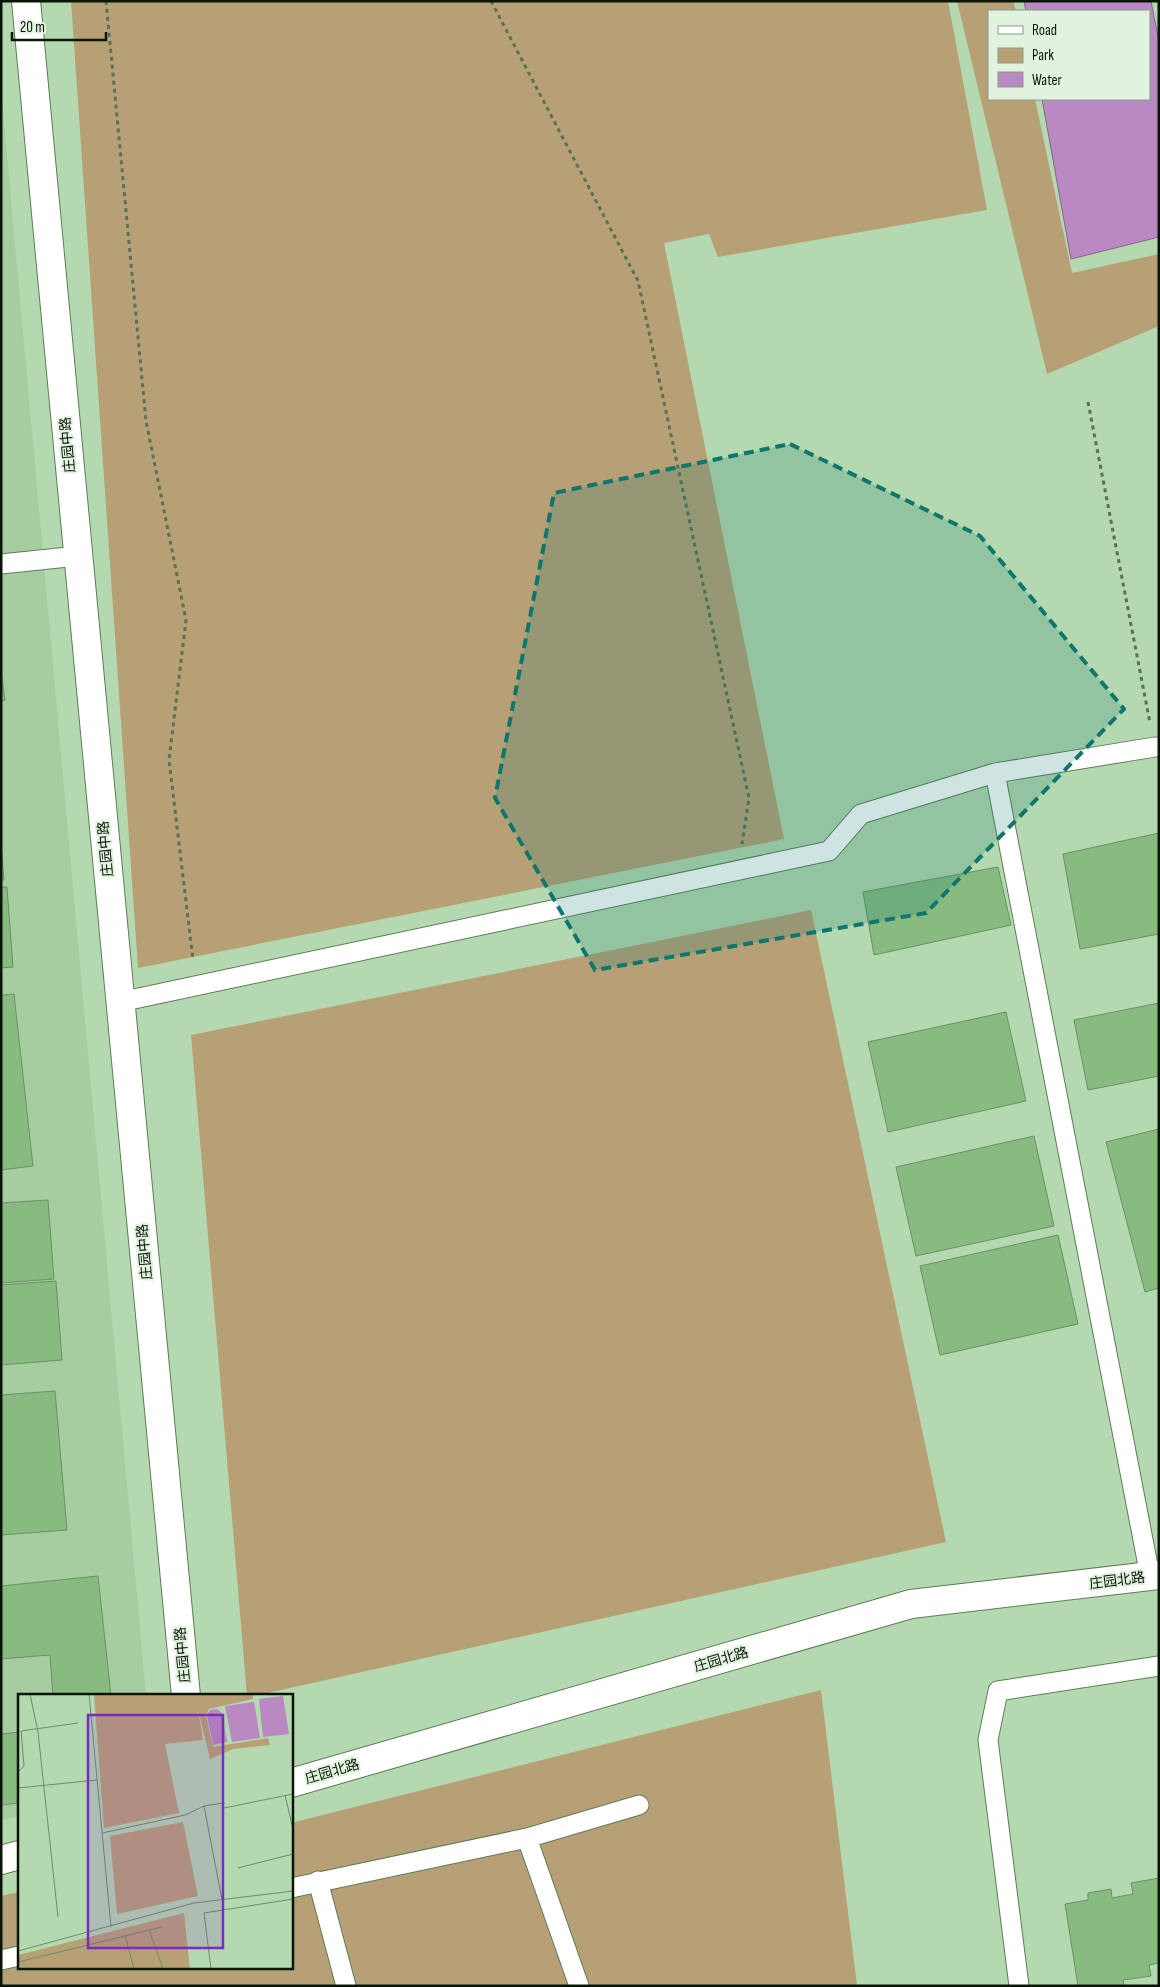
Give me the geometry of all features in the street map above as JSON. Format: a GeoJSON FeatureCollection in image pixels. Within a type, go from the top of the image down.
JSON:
{"type":"FeatureCollection","features":[{"type":"Feature","properties":{"kind":"street","name":"庄园中路"},"geometry":{"type":"LineString","coordinates":[[26,1],[186,1694]]}},
{"type":"Feature","properties":{"kind":"street","name":"庄园北路"},"geometry":{"type":"LineString","coordinates":[[292,1782],[911,1604],[1154,1575]]}},
{"type":"Feature","properties":{"kind":"street"},"geometry":{"type":"LineString","coordinates":[[1,1860],[18,1855]]}},
{"type":"Feature","properties":{"kind":"lane"},"geometry":{"type":"LineString","coordinates":[[1,564],[78,556]]}},
{"type":"Feature","properties":{"kind":"lane"},"geometry":{"type":"LineString","coordinates":[[120,1002],[829,850],[861,814],[996,773],[1155,747]]}},
{"type":"Feature","properties":{"kind":"lane"},"geometry":{"type":"LineString","coordinates":[[996,773],[1154,1575]]}},
{"type":"Feature","properties":{"kind":"lane"},"geometry":{"type":"LineString","coordinates":[[1019,1986],[988,1740],[998,1691],[1159,1666]]}},
{"type":"Feature","properties":{"kind":"lane"},"geometry":{"type":"LineString","coordinates":[[292,1888],[528,1838],[638,1805]]}},
{"type":"Feature","properties":{"kind":"lane"},"geometry":{"type":"LineString","coordinates":[[528,1838],[579,1986]]}},
{"type":"Feature","properties":{"kind":"lane"},"geometry":{"type":"LineString","coordinates":[[318,1881],[346,1986]]}},
{"type":"Feature","properties":{"kind":"lane"},"geometry":{"type":"LineString","coordinates":[[1,1960],[18,1956]]}},
{"type":"Feature","properties":{"kind":"path"},"geometry":{"type":"LineString","coordinates":[[106,1],[146,421],[186,620],[169,760],[197,986]]}},
{"type":"Feature","properties":{"kind":"path"},"geometry":{"type":"LineString","coordinates":[[492,1],[638,281],[749,798],[738,870]]}},
{"type":"Feature","properties":{"kind":"path"},"geometry":{"type":"LineString","coordinates":[[1088,402],[1155,747]]}},
{"type":"Feature","properties":{"kind":"highlighted area"},"geometry":{"type":"Polygon","coordinates":[[[790,444],[980,536],[1124,709],[926,913],[595,970],[495,798],[554,493],[790,444]]]}},
{"type":"Feature","properties":{"kind":"shaded area"},"geometry":{"type":"Polygon","coordinates":[[[1,89],[146,1694],[18,1694],[18,1816],[1,1820],[1,89]]]}},
{"type":"Feature","properties":{"kind":"green space"},"geometry":{"type":"Polygon","coordinates":[[[71,1],[948,1],[987,210],[718,257],[709,234],[664,243],[784,839],[138,968],[71,1]]]}},
{"type":"Feature","properties":{"kind":"green space"},"geometry":{"type":"Polygon","coordinates":[[[957,1],[1013,1],[1016,10],[988,10],[988,100],[1035,100],[1072,273],[1159,254],[1159,326],[1047,374],[957,1]]]}},
{"type":"Feature","properties":{"kind":"green space"},"geometry":{"type":"Polygon","coordinates":[[[811,910],[946,1542],[263,1694],[247,1694],[191,1035],[811,910]]]}},
{"type":"Feature","properties":{"kind":"green space"},"geometry":{"type":"Polygon","coordinates":[[[821,1690],[857,1986],[1,1986],[1,1896],[18,1892],[18,1970],[292,1970],[292,1823],[821,1690]]]}},
{"type":"Feature","properties":{"kind":"water"},"geometry":{"type":"Polygon","coordinates":[[[1024,1],[1151,1],[1159,42],[1159,237],[1071,259],[1042,100],[1150,100],[1150,10],[1026,10],[1024,1]]]}},
{"type":"Feature","properties":{"kind":"building"},"geometry":{"type":"Polygon","coordinates":[[[1,671],[5,700],[1,701],[1,671]]]}},
{"type":"Feature","properties":{"kind":"building"},"geometry":{"type":"Polygon","coordinates":[[[1159,833],[1159,934],[1080,949],[1063,854],[1159,833]]]}},
{"type":"Feature","properties":{"kind":"building"},"geometry":{"type":"Polygon","coordinates":[[[1,842],[4,880],[1,880],[1,842]]]}},
{"type":"Feature","properties":{"kind":"building"},"geometry":{"type":"Polygon","coordinates":[[[998,867],[1011,925],[874,955],[863,892],[998,867]]]}},
{"type":"Feature","properties":{"kind":"building"},"geometry":{"type":"Polygon","coordinates":[[[1,887],[7,887],[13,967],[1,968],[1,887]]]}},
{"type":"Feature","properties":{"kind":"building"},"geometry":{"type":"Polygon","coordinates":[[[14,994],[33,1166],[1,1170],[1,995],[14,994]]]}},
{"type":"Feature","properties":{"kind":"building"},"geometry":{"type":"Polygon","coordinates":[[[1159,1003],[1159,1076],[1088,1090],[1074,1020],[1159,1003]]]}},
{"type":"Feature","properties":{"kind":"building"},"geometry":{"type":"Polygon","coordinates":[[[1006,1012],[1026,1101],[888,1132],[868,1042],[1006,1012]]]}},
{"type":"Feature","properties":{"kind":"building"},"geometry":{"type":"Polygon","coordinates":[[[1159,1129],[1159,1288],[1145,1292],[1106,1142],[1159,1129]]]}},
{"type":"Feature","properties":{"kind":"building"},"geometry":{"type":"Polygon","coordinates":[[[1034,1136],[1054,1226],[916,1256],[896,1167],[1034,1136]]]}},
{"type":"Feature","properties":{"kind":"building"},"geometry":{"type":"Polygon","coordinates":[[[48,1200],[54,1279],[1,1283],[1,1203],[48,1200]]]}},
{"type":"Feature","properties":{"kind":"building"},"geometry":{"type":"Polygon","coordinates":[[[1058,1235],[1078,1324],[940,1355],[920,1266],[1058,1235]]]}},
{"type":"Feature","properties":{"kind":"building"},"geometry":{"type":"Polygon","coordinates":[[[56,1281],[62,1360],[1,1365],[1,1285],[56,1281]]]}},
{"type":"Feature","properties":{"kind":"building"},"geometry":{"type":"Polygon","coordinates":[[[55,1391],[67,1530],[1,1535],[1,1395],[55,1391]]]}},
{"type":"Feature","properties":{"kind":"building"},"geometry":{"type":"Polygon","coordinates":[[[98,1576],[111,1694],[53,1694],[50,1655],[1,1659],[1,1586],[98,1576]]]}},
{"type":"Feature","properties":{"kind":"building"},"geometry":{"type":"Polygon","coordinates":[[[18,1732],[18,1803],[1,1805],[1,1734],[18,1732]]]}},
{"type":"Feature","properties":{"kind":"building"},"geometry":{"type":"Polygon","coordinates":[[[1159,1878],[1159,1963],[1149,1965],[1151,1976],[1123,1980],[1124,1986],[1078,1986],[1065,1904],[1088,1900],[1088,1893],[1111,1889],[1112,1898],[1133,1894],[1131,1883],[1159,1878]]]}}]}
